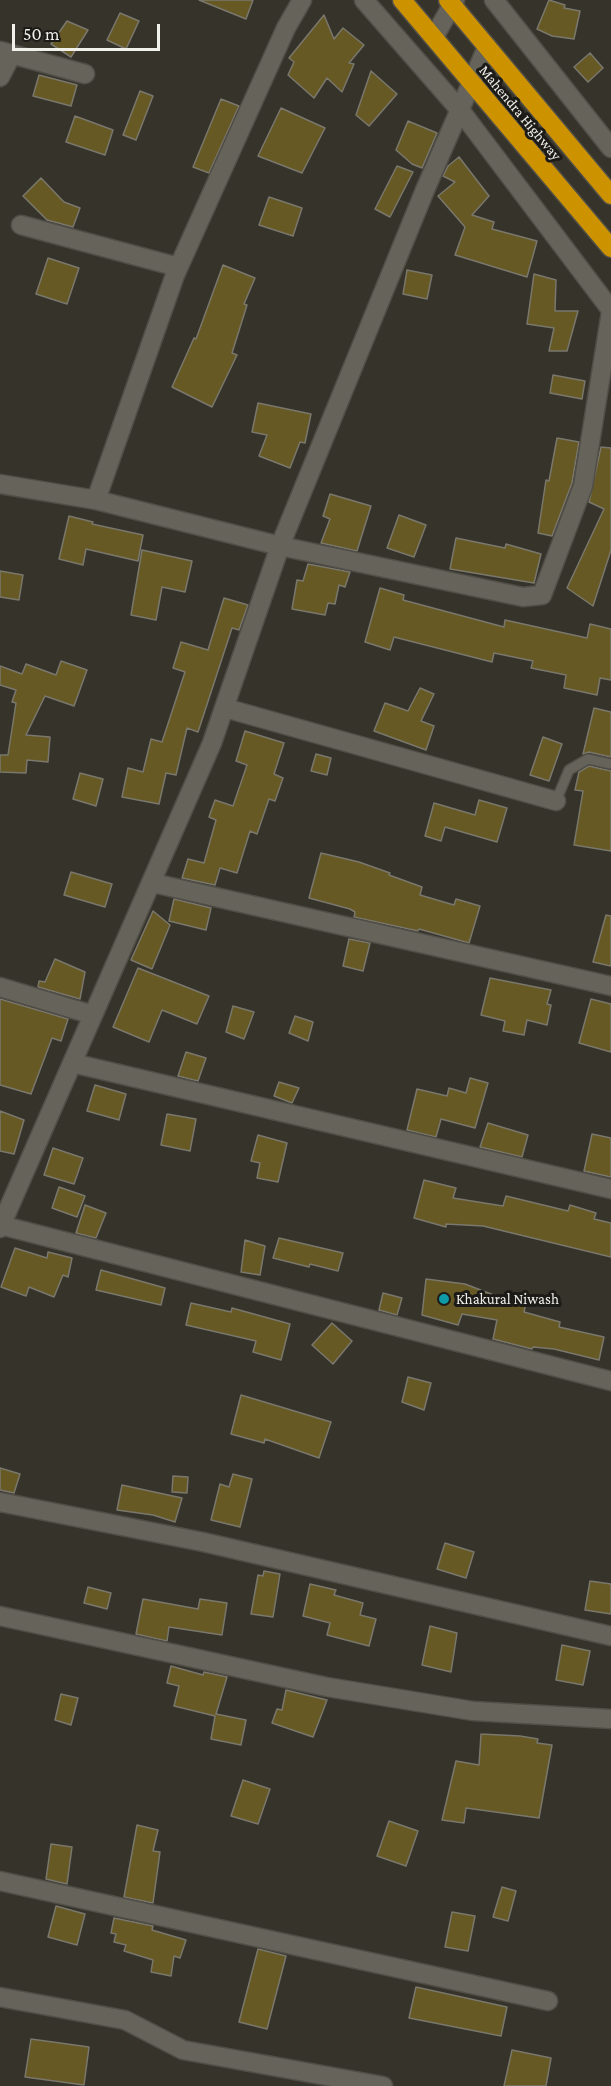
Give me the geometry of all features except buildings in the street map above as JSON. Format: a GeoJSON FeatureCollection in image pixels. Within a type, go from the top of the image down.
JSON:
{"type":"FeatureCollection","features":[{"type":"Feature","properties":{"kind":"highway","name":"Mahendra Highway"},"geometry":{"type":"LineString","coordinates":[[402,0],[611,248]]}},
{"type":"Feature","properties":{"kind":"highway","name":"Mahendra Highway"},"geometry":{"type":"LineString","coordinates":[[452,2],[611,195]]}},
{"type":"Feature","properties":{"kind":"street"},"geometry":{"type":"LineString","coordinates":[[96,500],[178,267],[286,28],[302,0]]}},
{"type":"Feature","properties":{"kind":"street"},"geometry":{"type":"LineString","coordinates":[[0,484],[96,500],[280,546],[523,597],[542,595],[583,486],[611,311],[460,110],[364,0]]}},
{"type":"Feature","properties":{"kind":"street"},"geometry":{"type":"LineString","coordinates":[[494,0],[611,148]]}},
{"type":"Feature","properties":{"kind":"street"},"geometry":{"type":"LineString","coordinates":[[434,37],[452,2]]}},
{"type":"Feature","properties":{"kind":"street"},"geometry":{"type":"LineString","coordinates":[[487,47],[280,546],[225,708],[153,883],[0,1226],[611,1382]]}},
{"type":"Feature","properties":{"kind":"street"},"geometry":{"type":"LineString","coordinates":[[0,77],[6,53],[85,74]]}},
{"type":"Feature","properties":{"kind":"street"},"geometry":{"type":"LineString","coordinates":[[21,225],[178,267]]}},
{"type":"Feature","properties":{"kind":"street"},"geometry":{"type":"LineString","coordinates":[[225,708],[556,801]]}},
{"type":"Feature","properties":{"kind":"street"},"geometry":{"type":"LineString","coordinates":[[153,883],[611,986]]}},
{"type":"Feature","properties":{"kind":"street"},"geometry":{"type":"LineString","coordinates":[[0,987],[93,1015]]}},
{"type":"Feature","properties":{"kind":"street"},"geometry":{"type":"LineString","coordinates":[[72,1063],[611,1189]]}},
{"type":"Feature","properties":{"kind":"street"},"geometry":{"type":"LineString","coordinates":[[0,1502],[203,1542],[611,1636]]}},
{"type":"Feature","properties":{"kind":"street"},"geometry":{"type":"LineString","coordinates":[[0,1616],[327,1687],[473,1711],[611,1719]]}},
{"type":"Feature","properties":{"kind":"street"},"geometry":{"type":"LineString","coordinates":[[0,1881],[548,2001]]}},
{"type":"Feature","properties":{"kind":"street"},"geometry":{"type":"LineString","coordinates":[[0,1997],[124,2020],[183,2050],[383,2086]]}},
{"type":"Feature","properties":{"kind":"lane"},"geometry":{"type":"LineString","coordinates":[[556,801],[569,770],[588,759],[611,764]]}},
{"type":"Feature","properties":{"kind":"place","name":"Khakural Niwash"},"geometry":{"type":"Point","coordinates":[444,1299]}}]}
